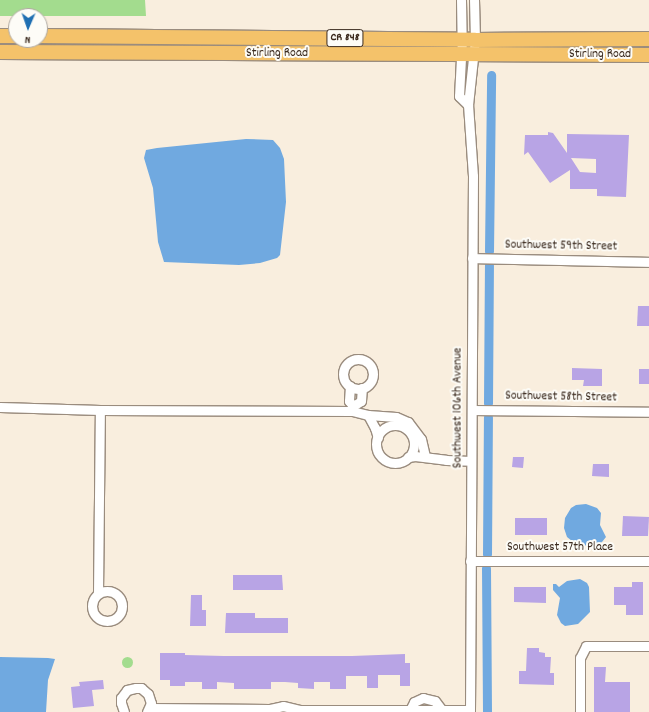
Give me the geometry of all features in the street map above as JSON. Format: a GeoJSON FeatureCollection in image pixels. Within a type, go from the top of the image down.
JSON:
{"type":"FeatureCollection","features":[{"type":"Feature","properties":{"kind":"main road","name":"Stirling Road"},"geometry":{"type":"LineString","coordinates":[[48,36],[468,40],[649,39]]}},
{"type":"Feature","properties":{"kind":"main road","name":"Stirling Road"},"geometry":{"type":"LineString","coordinates":[[0,52],[649,55]]}},
{"type":"Feature","properties":{"kind":"street"},"geometry":{"type":"LineString","coordinates":[[461,0],[468,40]]}},
{"type":"Feature","properties":{"kind":"street"},"geometry":{"type":"LineString","coordinates":[[467,54],[474,0]]}},
{"type":"Feature","properties":{"kind":"street","name":"Southwest 106th Avenue"},"geometry":{"type":"LineString","coordinates":[[468,40],[467,54],[459,96],[468,105],[473,176],[470,711]]}},
{"type":"Feature","properties":{"kind":"street","name":"Southwest 59th Street"},"geometry":{"type":"LineString","coordinates":[[472,258],[649,262]]}},
{"type":"Feature","properties":{"kind":"street"},"geometry":{"type":"LineString","coordinates":[[350,386],[362,388],[370,383],[374,374],[371,365],[363,359],[353,360],[345,366],[343,376],[350,386],[349,401],[353,408]]}},
{"type":"Feature","properties":{"kind":"street"},"geometry":{"type":"LineString","coordinates":[[353,408],[361,402],[362,388]]}},
{"type":"Feature","properties":{"kind":"street"},"geometry":{"type":"LineString","coordinates":[[0,407],[100,410],[353,408],[380,422],[385,428]]}},
{"type":"Feature","properties":{"kind":"street"},"geometry":{"type":"LineString","coordinates":[[98,593],[100,410]]}},
{"type":"Feature","properties":{"kind":"street","name":"Southwest 58th Street"},"geometry":{"type":"LineString","coordinates":[[472,410],[649,412]]}},
{"type":"Feature","properties":{"kind":"street"},"geometry":{"type":"LineString","coordinates":[[368,415],[375,428],[378,438],[378,450],[385,459],[397,462],[408,457],[425,456],[446,460],[471,461]]}},
{"type":"Feature","properties":{"kind":"street"},"geometry":{"type":"LineString","coordinates":[[368,415],[396,417],[408,422],[420,439],[425,456]]}},
{"type":"Feature","properties":{"kind":"street"},"geometry":{"type":"LineString","coordinates":[[378,438],[385,428],[397,425],[403,427],[412,435],[414,447],[408,457]]}},
{"type":"Feature","properties":{"kind":"street"},"geometry":{"type":"LineString","coordinates":[[414,447],[425,456]]}},
{"type":"Feature","properties":{"kind":"street","name":"Southwest 57th Place"},"geometry":{"type":"LineString","coordinates":[[470,561],[649,561]]}},
{"type":"Feature","properties":{"kind":"street"},"geometry":{"type":"LineString","coordinates":[[580,712],[580,658],[586,646],[649,646]]}},
{"type":"Feature","properties":{"kind":"street"},"geometry":{"type":"LineString","coordinates":[[124,712],[120,703],[121,698],[123,694],[131,688],[140,688],[148,694],[151,703],[148,710],[274,710],[284,706],[298,711],[410,711],[414,702],[423,698],[435,701],[440,711],[470,711]]}},
{"type":"Feature","properties":{"kind":"green space"},"geometry":{"type":"Polygon","coordinates":[[[0,0],[145,0],[146,16],[48,16],[48,8],[8,8],[8,16],[0,16],[0,0]]]}},
{"type":"Feature","properties":{"kind":"green space"},"geometry":{"type":"Polygon","coordinates":[[[127,656],[131,658],[133,662],[131,666],[127,668],[123,666],[121,662],[123,658],[127,656]]]}},
{"type":"Feature","properties":{"kind":"water"},"geometry":{"type":"Polygon","coordinates":[[[246,139],[273,140],[280,148],[284,159],[286,202],[280,255],[277,258],[260,263],[239,265],[164,262],[158,242],[153,188],[144,158],[146,150],[246,139]]]}},
{"type":"Feature","properties":{"kind":"water"},"geometry":{"type":"Polygon","coordinates":[[[586,504],[597,508],[601,513],[600,525],[606,537],[602,542],[594,546],[577,545],[567,537],[564,528],[565,518],[571,508],[576,505],[586,504]]]}},
{"type":"Feature","properties":{"kind":"water"},"geometry":{"type":"Polygon","coordinates":[[[580,579],[587,583],[589,587],[590,612],[578,624],[565,626],[561,623],[557,615],[560,598],[553,590],[553,584],[556,584],[559,587],[567,581],[580,579]]]}},
{"type":"Feature","properties":{"kind":"water"},"geometry":{"type":"Polygon","coordinates":[[[0,657],[55,659],[48,680],[46,712],[0,712],[0,657]]]}},
{"type":"Feature","properties":{"kind":"building"},"geometry":{"type":"Polygon","coordinates":[[[548,132],[553,133],[567,153],[567,134],[629,135],[626,197],[597,196],[597,189],[570,189],[570,170],[550,183],[528,152],[524,155],[525,135],[548,135],[548,132]],[[571,158],[580,172],[596,173],[596,159],[571,158]]]}},
{"type":"Feature","properties":{"kind":"building"},"geometry":{"type":"Polygon","coordinates":[[[638,306],[649,306],[649,326],[637,326],[638,306]]]}},
{"type":"Feature","properties":{"kind":"building"},"geometry":{"type":"Polygon","coordinates":[[[572,368],[602,369],[602,386],[583,386],[584,380],[572,380],[572,368]]]}},
{"type":"Feature","properties":{"kind":"building"},"geometry":{"type":"Polygon","coordinates":[[[639,369],[649,369],[649,384],[639,384],[639,369]]]}},
{"type":"Feature","properties":{"kind":"building"},"geometry":{"type":"Polygon","coordinates":[[[513,457],[524,457],[523,468],[512,467],[513,457]]]}},
{"type":"Feature","properties":{"kind":"building"},"geometry":{"type":"Polygon","coordinates":[[[593,464],[609,464],[609,477],[592,476],[593,464]]]}},
{"type":"Feature","properties":{"kind":"building"},"geometry":{"type":"Polygon","coordinates":[[[623,516],[649,517],[648,536],[622,536],[623,516]]]}},
{"type":"Feature","properties":{"kind":"building"},"geometry":{"type":"Polygon","coordinates":[[[515,518],[547,518],[547,535],[515,535],[515,518]]]}},
{"type":"Feature","properties":{"kind":"building"},"geometry":{"type":"Polygon","coordinates":[[[233,575],[282,575],[283,590],[233,590],[233,575]]]}},
{"type":"Feature","properties":{"kind":"building"},"geometry":{"type":"Polygon","coordinates":[[[632,582],[643,582],[643,615],[626,615],[626,605],[614,605],[614,587],[632,587],[632,582]]]}},
{"type":"Feature","properties":{"kind":"building"},"geometry":{"type":"Polygon","coordinates":[[[514,587],[546,587],[546,603],[514,602],[514,587]]]}},
{"type":"Feature","properties":{"kind":"building"},"geometry":{"type":"Polygon","coordinates":[[[191,595],[202,595],[202,610],[206,610],[206,626],[190,626],[191,595]]]}},
{"type":"Feature","properties":{"kind":"building"},"geometry":{"type":"Polygon","coordinates":[[[226,613],[255,613],[255,618],[288,618],[288,633],[225,633],[226,613]]]}},
{"type":"Feature","properties":{"kind":"building"},"geometry":{"type":"Polygon","coordinates":[[[527,648],[539,648],[539,652],[545,653],[545,657],[551,657],[550,673],[554,673],[554,685],[519,684],[519,671],[526,671],[527,648]]]}},
{"type":"Feature","properties":{"kind":"building"},"geometry":{"type":"Polygon","coordinates":[[[160,653],[224,656],[352,656],[405,654],[405,663],[410,663],[410,686],[400,686],[400,675],[378,675],[378,688],[367,688],[367,676],[346,676],[346,689],[330,689],[330,682],[314,682],[314,689],[298,688],[298,683],[285,682],[271,682],[271,689],[234,689],[234,683],[217,682],[217,689],[202,689],[202,682],[185,682],[185,686],[170,686],[170,680],[160,680],[160,653]]]}},
{"type":"Feature","properties":{"kind":"building"},"geometry":{"type":"Polygon","coordinates":[[[594,667],[606,667],[605,682],[630,682],[630,712],[594,712],[594,667]]]}},
{"type":"Feature","properties":{"kind":"building"},"geometry":{"type":"Polygon","coordinates":[[[103,680],[104,689],[92,690],[94,706],[73,708],[71,687],[80,686],[79,682],[103,680]]]}},
{"type":"Feature","properties":{"kind":"waterway"},"geometry":{"type":"LineString","coordinates":[[489,251],[491,75]]}},
{"type":"Feature","properties":{"kind":"waterway"},"geometry":{"type":"LineString","coordinates":[[488,403],[489,265]]}},
{"type":"Feature","properties":{"kind":"waterway"},"geometry":{"type":"LineString","coordinates":[[487,554],[488,417]]}},
{"type":"Feature","properties":{"kind":"waterway"},"geometry":{"type":"LineString","coordinates":[[486,568],[487,712]]}}]}
